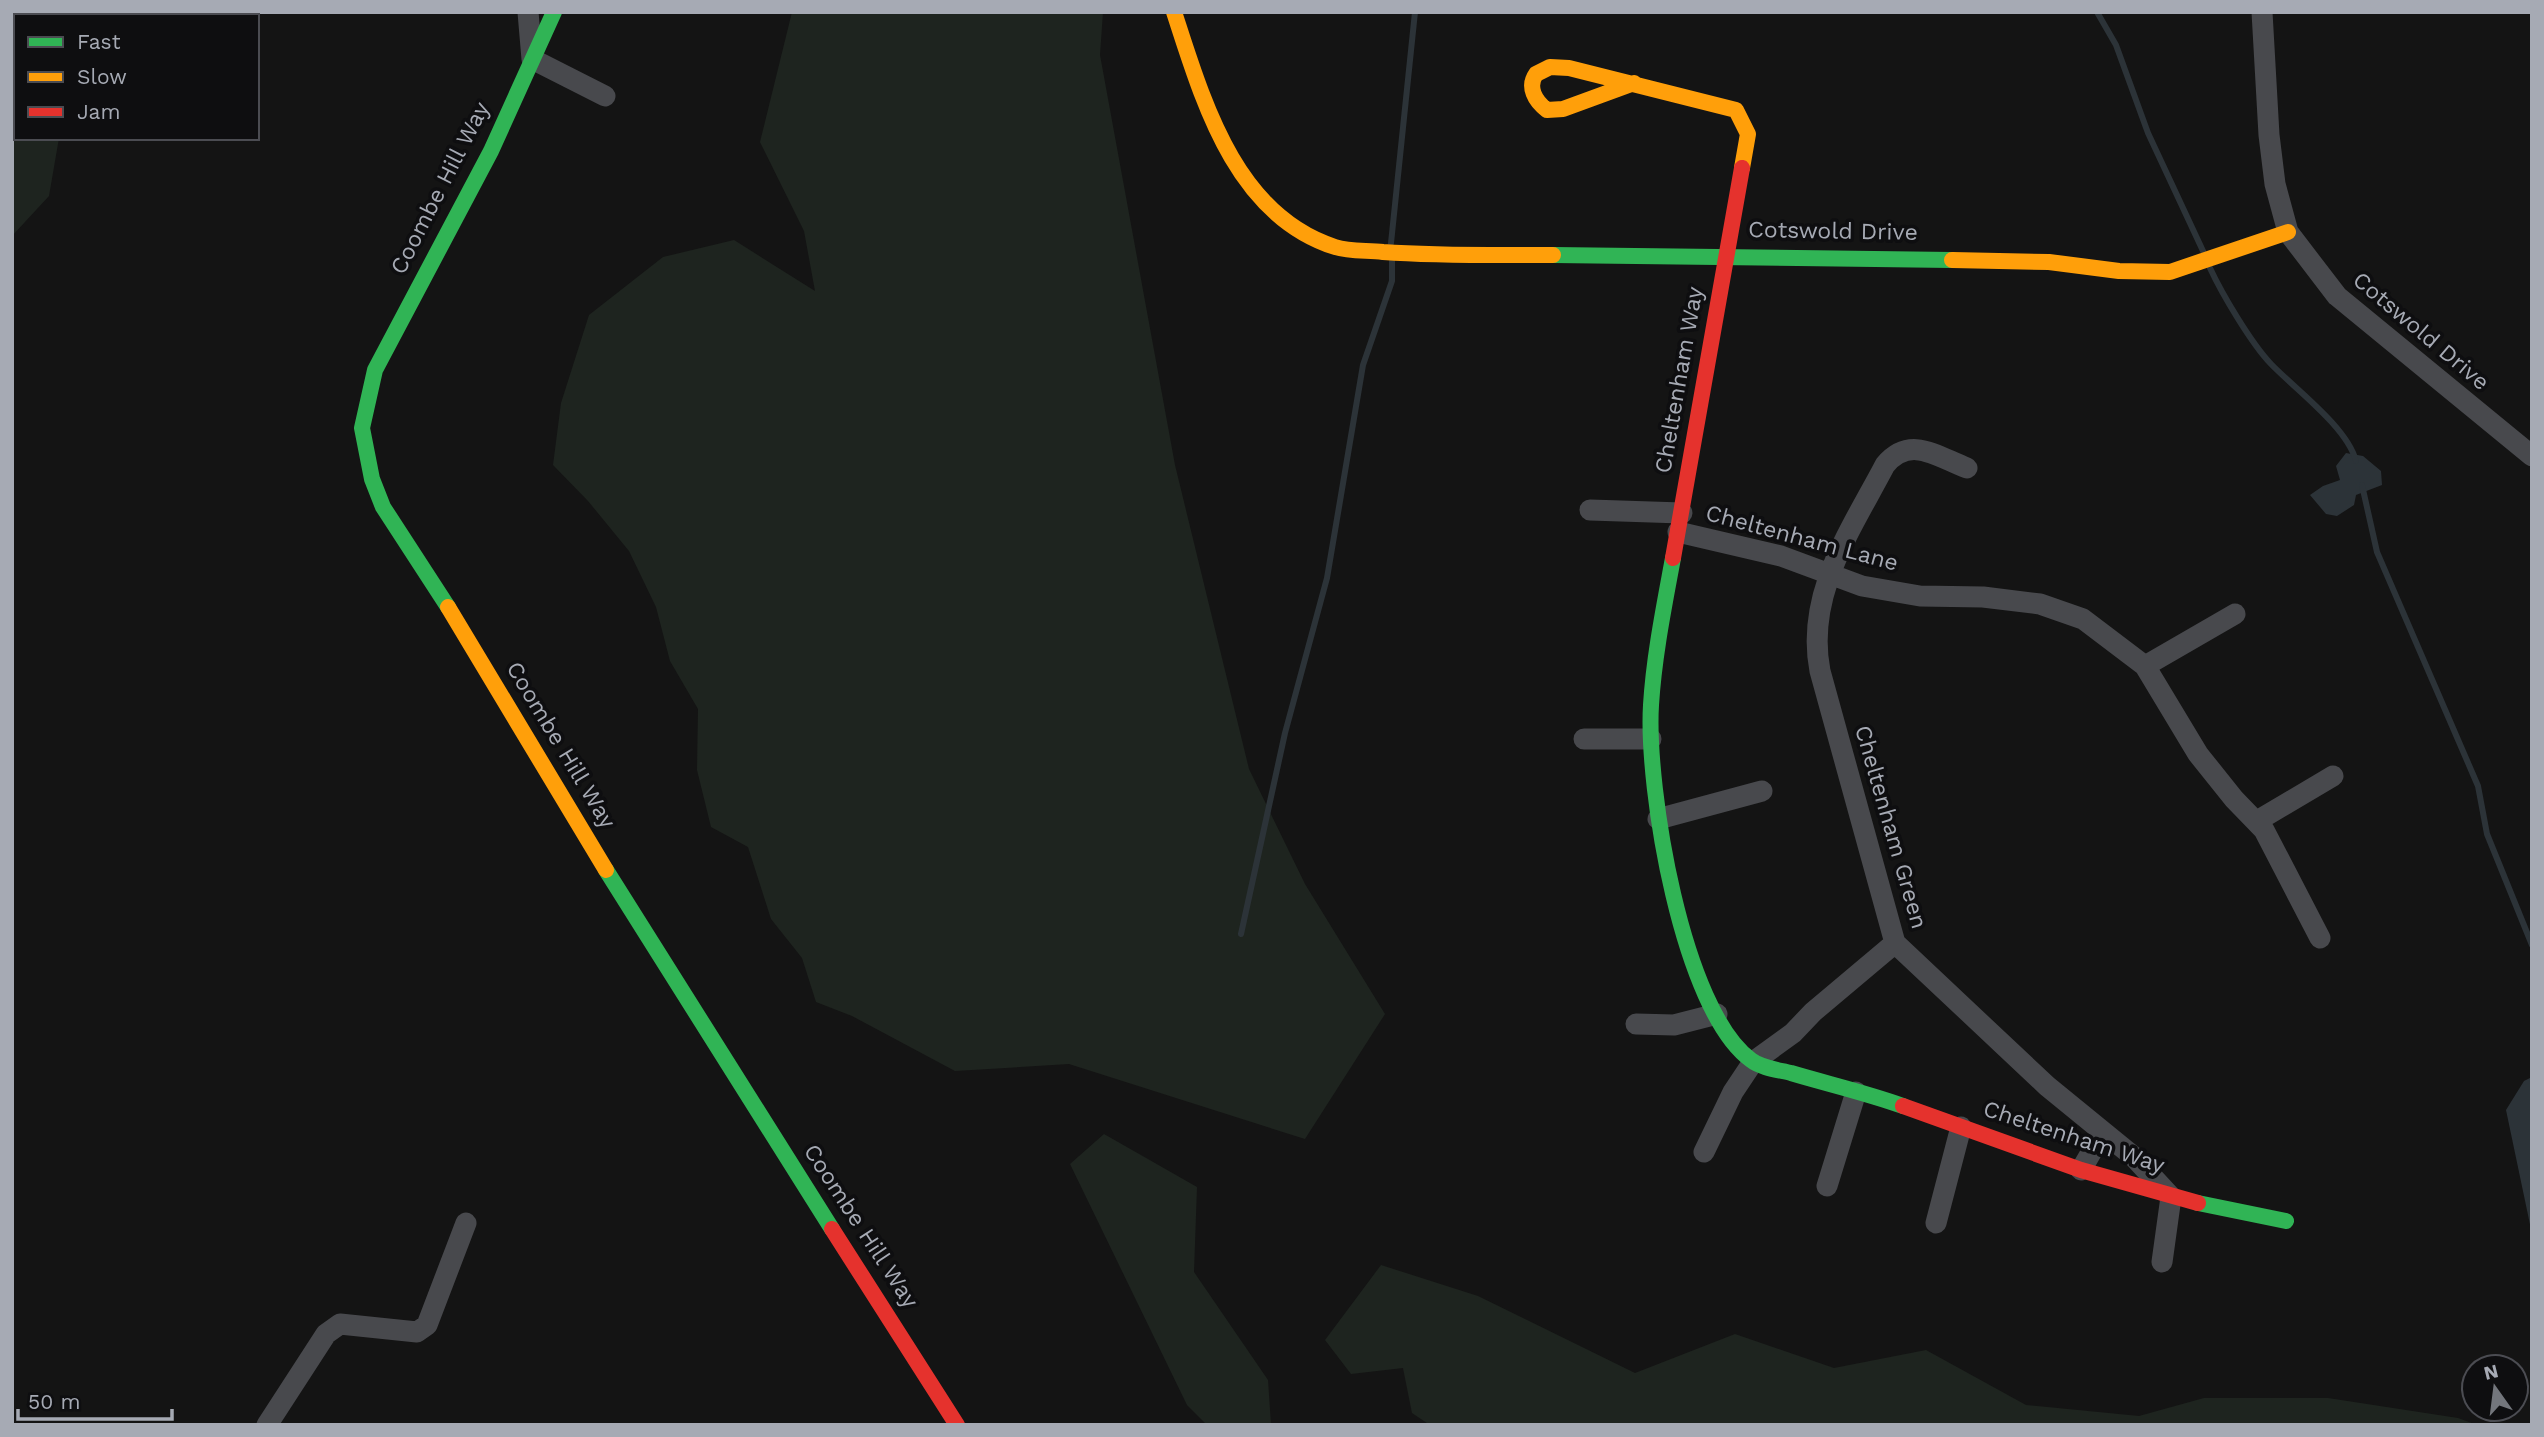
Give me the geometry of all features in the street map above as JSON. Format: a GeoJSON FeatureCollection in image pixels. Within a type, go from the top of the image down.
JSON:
{"type":"FeatureCollection","features":[{"type":"Feature","properties":{"kind":"street","name":"Coombe Hill Way"},"geometry":{"type":"LineString","coordinates":[[528,12],[532,60]]}},
{"type":"Feature","properties":{"kind":"street","name":"Coombe Hill Way"},"geometry":{"type":"LineString","coordinates":[[554,12],[491,151],[375,370],[362,428],[372,479],[389,517],[448,608],[645,935],[957,1425]]}},
{"type":"Feature","properties":{"kind":"street","name":"Cotswold Drive"},"geometry":{"type":"LineString","coordinates":[[1174,12],[1201,94],[1247,184],[1264,204],[1295,229],[1337,248],[1371,253],[1415,254],[2049,262],[2150,273],[2188,266],[2287,232],[2337,296],[2532,456]]}},
{"type":"Feature","properties":{"kind":"street"},"geometry":{"type":"LineString","coordinates":[[2262,12],[2269,135],[2287,232]]}},
{"type":"Feature","properties":{"kind":"street"},"geometry":{"type":"LineString","coordinates":[[532,60],[606,96]]}},
{"type":"Feature","properties":{"kind":"street","name":"Cheltenham Way"},"geometry":{"type":"LineString","coordinates":[[1634,83],[1563,108],[1548,110],[1537,103],[1531,89],[1533,75],[1545,67],[1560,65],[1634,83],[1736,110],[1746,124],[1748,134],[1662,620],[1651,705],[1658,819],[1682,930],[1699,979],[1717,1014],[1740,1050],[1753,1062],[1856,1092],[2081,1170],[2171,1197],[2286,1221]]}},
{"type":"Feature","properties":{"kind":"street","name":"Cheltenham Green"},"geometry":{"type":"LineString","coordinates":[[1967,468],[1918,449],[1895,453],[1885,465],[1828,574],[1818,611],[1815,644],[1846,769],[1895,943],[1978,1024],[2134,1157],[2171,1197]]}},
{"type":"Feature","properties":{"kind":"street"},"geometry":{"type":"LineString","coordinates":[[1590,510],[1680,522]]}},
{"type":"Feature","properties":{"kind":"street","name":"Cheltenham Lane"},"geometry":{"type":"LineString","coordinates":[[1680,522],[1862,586],[1920,596],[1983,597],[2040,604],[2083,619],[2145,666],[2198,754],[2234,799],[2257,821],[2286,867],[2320,939]]}},
{"type":"Feature","properties":{"kind":"street"},"geometry":{"type":"LineString","coordinates":[[2145,666],[2235,614]]}},
{"type":"Feature","properties":{"kind":"street"},"geometry":{"type":"LineString","coordinates":[[1584,739],[1651,739]]}},
{"type":"Feature","properties":{"kind":"street"},"geometry":{"type":"LineString","coordinates":[[2257,821],[2333,776]]}},
{"type":"Feature","properties":{"kind":"street"},"geometry":{"type":"LineString","coordinates":[[1658,819],[1762,791]]}},
{"type":"Feature","properties":{"kind":"street"},"geometry":{"type":"LineString","coordinates":[[1704,1152],[1732,1092],[1753,1062],[1793,1032],[1895,943]]}},
{"type":"Feature","properties":{"kind":"street"},"geometry":{"type":"LineString","coordinates":[[1636,1024],[1674,1026],[1717,1014]]}},
{"type":"Feature","properties":{"kind":"street"},"geometry":{"type":"LineString","coordinates":[[1827,1186],[1856,1092]]}},
{"type":"Feature","properties":{"kind":"street","name":"Cheltenham Way"},"geometry":{"type":"LineString","coordinates":[[1937,1223],[1961,1127]]}},
{"type":"Feature","properties":{"kind":"street"},"geometry":{"type":"LineString","coordinates":[[2081,1170],[2103,1132]]}},
{"type":"Feature","properties":{"kind":"street","name":"Cheltenham Way"},"geometry":{"type":"LineString","coordinates":[[2162,1262],[2171,1197]]}},
{"type":"Feature","properties":{"kind":"street"},"geometry":{"type":"LineString","coordinates":[[267,1425],[326,1334],[341,1324],[417,1332],[428,1325],[466,1223]]}},
{"type":"Feature","properties":{"kind":"shaded area"},"geometry":{"type":"Polygon","coordinates":[[[12,12],[61,12],[14,14],[14,140],[59,140],[49,196],[12,236],[12,12]]]}},
{"type":"Feature","properties":{"kind":"shaded area"},"geometry":{"type":"Polygon","coordinates":[[[792,12],[1103,12],[1100,55],[1175,465],[1249,769],[1305,884],[1385,1014],[1305,1139],[1069,1064],[955,1071],[852,1016],[816,1002],[802,958],[771,919],[748,847],[711,827],[697,770],[698,709],[670,661],[656,607],[629,551],[588,501],[553,465],[561,403],[589,315],[663,257],[734,240],[815,291],[804,231],[760,142],[792,12]]]}},
{"type":"Feature","properties":{"kind":"shaded area"},"geometry":{"type":"Polygon","coordinates":[[[2346,453],[2363,456],[2381,471],[2382,485],[2356,495],[2354,505],[2337,516],[2326,514],[2310,495],[2323,486],[2340,480],[2336,466],[2346,453]]]}},
{"type":"Feature","properties":{"kind":"shaded area"},"geometry":{"type":"Polygon","coordinates":[[[2532,1077],[2532,1234],[2506,1110],[2524,1081],[2532,1077]]]}},
{"type":"Feature","properties":{"kind":"shaded area"},"geometry":{"type":"Polygon","coordinates":[[[1104,1134],[1197,1187],[1194,1272],[1268,1380],[1271,1425],[1207,1425],[1187,1405],[1070,1164],[1104,1134]]]}},
{"type":"Feature","properties":{"kind":"shaded area"},"geometry":{"type":"Polygon","coordinates":[[[1381,1265],[1478,1296],[1635,1373],[1735,1334],[1834,1368],[1926,1350],[2026,1405],[2139,1416],[2204,1398],[2328,1398],[2458,1418],[2460,1423],[2477,1425],[1430,1425],[1412,1413],[1403,1368],[1351,1374],[1325,1340],[1381,1265]]]}},
{"type":"Feature","properties":{"kind":"waterway"},"geometry":{"type":"LineString","coordinates":[[1391,243],[1415,12]]}},
{"type":"Feature","properties":{"kind":"waterway"},"geometry":{"type":"LineString","coordinates":[[2097,12],[2116,45],[2148,133],[2203,251]]}},
{"type":"Feature","properties":{"kind":"waterway"},"geometry":{"type":"LineString","coordinates":[[1241,934],[1285,733],[1327,578],[1363,365],[1392,281],[1392,261]]}},
{"type":"Feature","properties":{"kind":"waterway"},"geometry":{"type":"LineString","coordinates":[[2210,268],[2255,344],[2271,364],[2331,422],[2351,448],[2356,461]]}},
{"type":"Feature","properties":{"kind":"waterway"},"geometry":{"type":"LineString","coordinates":[[2362,485],[2377,552],[2478,786],[2487,834],[2532,945]]}},
{"type":"Feature","properties":{"kind":"traffic: fast"},"geometry":{"type":"LineString","coordinates":[[448,607],[383,507],[372,479],[362,428],[375,370],[491,151],[554,12]]}},
{"type":"Feature","properties":{"kind":"traffic: fast"},"geometry":{"type":"LineString","coordinates":[[1553,255],[1952,260]]}},
{"type":"Feature","properties":{"kind":"traffic: fast"},"geometry":{"type":"LineString","coordinates":[[1673,558],[1654,668],[1651,742],[1662,840],[1673,894],[1688,947],[1706,995],[1727,1034],[1755,1063],[1903,1106]]}},
{"type":"Feature","properties":{"kind":"traffic: fast"},"geometry":{"type":"LineString","coordinates":[[606,870],[832,1229]]}},
{"type":"Feature","properties":{"kind":"traffic: fast"},"geometry":{"type":"LineString","coordinates":[[2198,1203],[2286,1221]]}},
{"type":"Feature","properties":{"kind":"traffic: slow"},"geometry":{"type":"LineString","coordinates":[[1174,12],[1197,82],[1228,151],[1248,182],[1272,209],[1301,231],[1335,247],[1353,250],[1446,255],[1553,255]]}},
{"type":"Feature","properties":{"kind":"traffic: slow"},"geometry":{"type":"LineString","coordinates":[[1634,83],[1563,109],[1547,110],[1532,89],[1536,74],[1550,67],[1569,68],[1736,110],[1748,134],[1742,168]]}},
{"type":"Feature","properties":{"kind":"traffic: slow"},"geometry":{"type":"LineString","coordinates":[[1952,260],[2049,262],[2119,271],[2170,272],[2288,232]]}},
{"type":"Feature","properties":{"kind":"traffic: slow"},"geometry":{"type":"LineString","coordinates":[[448,607],[606,870]]}},
{"type":"Feature","properties":{"kind":"traffic: jam"},"geometry":{"type":"LineString","coordinates":[[1673,558],[1742,168]]}},
{"type":"Feature","properties":{"kind":"traffic: jam"},"geometry":{"type":"LineString","coordinates":[[1903,1106],[2081,1170],[2198,1203]]}},
{"type":"Feature","properties":{"kind":"traffic: jam"},"geometry":{"type":"LineString","coordinates":[[832,1229],[957,1425]]}}]}
